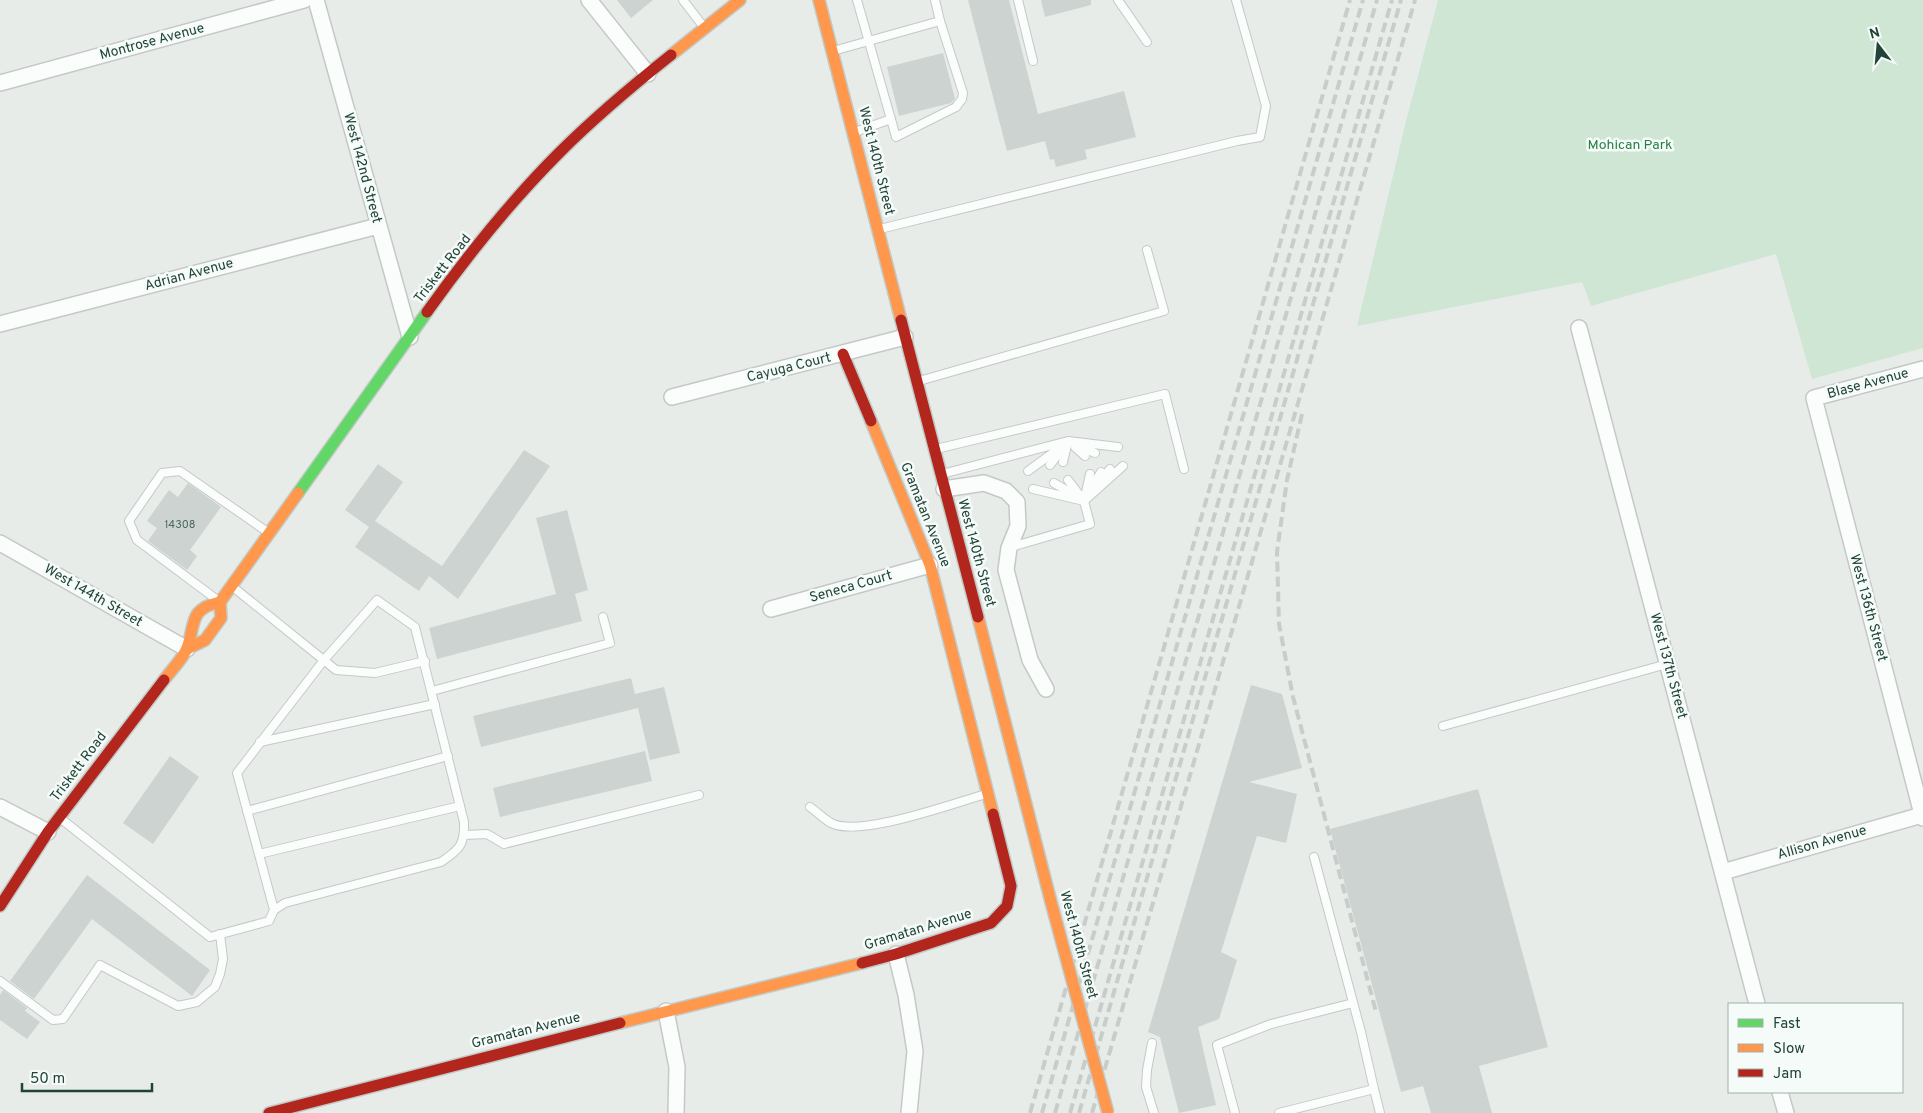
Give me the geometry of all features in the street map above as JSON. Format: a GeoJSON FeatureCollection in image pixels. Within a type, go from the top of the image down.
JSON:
{"type":"FeatureCollection","features":[{"type":"Feature","properties":{"kind":"main road","name":"Triskett Road"},"geometry":{"type":"LineString","coordinates":[[187,650],[191,625],[205,606],[220,602],[410,336],[459,270],[536,176],[572,141],[648,74],[740,0]]}},
{"type":"Feature","properties":{"kind":"main road","name":"West 140th Street"},"geometry":{"type":"LineString","coordinates":[[819,0],[1051,902],[1108,1113]]}},
{"type":"Feature","properties":{"kind":"main road","name":"Gramatan Avenue"},"geometry":{"type":"LineString","coordinates":[[269,1113],[896,954],[991,923],[1007,906],[1011,886],[930,565],[843,354]]}},
{"type":"Feature","properties":{"kind":"main road","name":"Triskett Road"},"geometry":{"type":"LineString","coordinates":[[0,906],[48,832],[187,650],[206,640],[222,618],[220,602]]}},
{"type":"Feature","properties":{"kind":"street","name":"Montrose Avenue"},"geometry":{"type":"LineString","coordinates":[[0,84],[304,0]]}},
{"type":"Feature","properties":{"kind":"street","name":"West 142nd Street"},"geometry":{"type":"LineString","coordinates":[[316,0],[410,336]]}},
{"type":"Feature","properties":{"kind":"street"},"geometry":{"type":"LineString","coordinates":[[589,0],[648,74]]}},
{"type":"Feature","properties":{"kind":"street","name":"Adrian Avenue"},"geometry":{"type":"LineString","coordinates":[[0,324],[378,226]]}},
{"type":"Feature","properties":{"kind":"street","name":"West 137th Street"},"geometry":{"type":"LineString","coordinates":[[1579,328],[1757,1003]]}},
{"type":"Feature","properties":{"kind":"street","name":"Cayuga Court"},"geometry":{"type":"LineString","coordinates":[[672,398],[906,338]]}},
{"type":"Feature","properties":{"kind":"street","name":"Blase Avenue"},"geometry":{"type":"LineString","coordinates":[[1814,398],[1923,369]]}},
{"type":"Feature","properties":{"kind":"street","name":"West 136th Street"},"geometry":{"type":"LineString","coordinates":[[1814,398],[1922,816]]}},
{"type":"Feature","properties":{"kind":"street"},"geometry":{"type":"LineString","coordinates":[[942,482],[984,483],[1006,491],[1017,502],[1018,526],[1009,548],[1006,570],[1030,660],[1046,689]]}},
{"type":"Feature","properties":{"kind":"street","name":"West 144th Street"},"geometry":{"type":"LineString","coordinates":[[0,543],[187,650]]}},
{"type":"Feature","properties":{"kind":"street","name":"Seneca Court"},"geometry":{"type":"LineString","coordinates":[[771,609],[930,565]]}},
{"type":"Feature","properties":{"kind":"street"},"geometry":{"type":"LineString","coordinates":[[0,807],[48,832]]}},
{"type":"Feature","properties":{"kind":"street","name":"Allison Avenue"},"geometry":{"type":"LineString","coordinates":[[1722,872],[1922,816]]}},
{"type":"Feature","properties":{"kind":"street"},"geometry":{"type":"LineString","coordinates":[[896,954],[906,995],[915,1051],[908,1113]]}},
{"type":"Feature","properties":{"kind":"street"},"geometry":{"type":"LineString","coordinates":[[666,1011],[677,1067],[676,1113]]}},
{"type":"Feature","properties":{"kind":"street"},"geometry":{"type":"LineString","coordinates":[[1780,1093],[1786,1113]]}},
{"type":"Feature","properties":{"kind":"lane"},"geometry":{"type":"LineString","coordinates":[[683,0],[705,28]]}},
{"type":"Feature","properties":{"kind":"lane"},"geometry":{"type":"LineString","coordinates":[[857,0],[896,137],[956,107],[962,99],[963,93],[940,21],[936,0]]}},
{"type":"Feature","properties":{"kind":"lane"},"geometry":{"type":"LineString","coordinates":[[1018,0],[1033,61]]}},
{"type":"Feature","properties":{"kind":"lane"},"geometry":{"type":"LineString","coordinates":[[1118,0],[1148,42]]}},
{"type":"Feature","properties":{"kind":"lane"},"geometry":{"type":"LineString","coordinates":[[878,230],[1260,137],[1266,106],[1236,0]]}},
{"type":"Feature","properties":{"kind":"lane"},"geometry":{"type":"LineString","coordinates":[[832,51],[940,21]]}},
{"type":"Feature","properties":{"kind":"lane"},"geometry":{"type":"LineString","coordinates":[[853,133],[891,119]]}},
{"type":"Feature","properties":{"kind":"lane"},"geometry":{"type":"LineString","coordinates":[[917,381],[1164,311],[1147,250]]}},
{"type":"Feature","properties":{"kind":"lane"},"geometry":{"type":"LineString","coordinates":[[934,449],[1165,394],[1184,469]]}},
{"type":"Feature","properties":{"kind":"lane"},"geometry":{"type":"LineString","coordinates":[[942,482],[1068,441],[1118,447]]}},
{"type":"Feature","properties":{"kind":"lane"},"geometry":{"type":"LineString","coordinates":[[1068,441],[1106,450]]}},
{"type":"Feature","properties":{"kind":"lane"},"geometry":{"type":"LineString","coordinates":[[1068,441],[1095,453]]}},
{"type":"Feature","properties":{"kind":"lane"},"geometry":{"type":"LineString","coordinates":[[1068,441],[1085,456]]}},
{"type":"Feature","properties":{"kind":"lane"},"geometry":{"type":"LineString","coordinates":[[1063,462],[1068,441]]}},
{"type":"Feature","properties":{"kind":"lane"},"geometry":{"type":"LineString","coordinates":[[1050,465],[1068,441]]}},
{"type":"Feature","properties":{"kind":"lane"},"geometry":{"type":"LineString","coordinates":[[1038,468],[1068,441]]}},
{"type":"Feature","properties":{"kind":"lane"},"geometry":{"type":"LineString","coordinates":[[1028,471],[1068,441]]}},
{"type":"Feature","properties":{"kind":"lane"},"geometry":{"type":"LineString","coordinates":[[1084,501],[1123,466]]}},
{"type":"Feature","properties":{"kind":"lane"},"geometry":{"type":"LineString","coordinates":[[1084,501],[1110,469]]}},
{"type":"Feature","properties":{"kind":"lane"},"geometry":{"type":"LineString","coordinates":[[220,602],[137,540],[129,521],[162,473],[180,472],[269,533]]}},
{"type":"Feature","properties":{"kind":"lane"},"geometry":{"type":"LineString","coordinates":[[1084,501],[1101,472]]}},
{"type":"Feature","properties":{"kind":"lane"},"geometry":{"type":"LineString","coordinates":[[1084,501],[1090,474]]}},
{"type":"Feature","properties":{"kind":"lane"},"geometry":{"type":"LineString","coordinates":[[1009,548],[1090,524],[1084,501],[1068,480]]}},
{"type":"Feature","properties":{"kind":"lane"},"geometry":{"type":"LineString","coordinates":[[1054,483],[1084,501]]}},
{"type":"Feature","properties":{"kind":"lane"},"geometry":{"type":"LineString","coordinates":[[1043,487],[1084,501]]}},
{"type":"Feature","properties":{"kind":"lane"},"geometry":{"type":"LineString","coordinates":[[1033,489],[1084,501]]}},
{"type":"Feature","properties":{"kind":"lane"},"geometry":{"type":"LineString","coordinates":[[231,586],[336,670],[375,672],[425,662]]}},
{"type":"Feature","properties":{"kind":"lane"},"geometry":{"type":"LineString","coordinates":[[60,818],[210,937],[269,922],[274,910],[285,903],[441,862],[456,852],[465,835],[460,806],[416,627],[377,600],[324,660],[237,773],[274,910]]}},
{"type":"Feature","properties":{"kind":"lane"},"geometry":{"type":"LineString","coordinates":[[432,691],[610,643],[603,616]]}},
{"type":"Feature","properties":{"kind":"lane"},"geometry":{"type":"LineString","coordinates":[[1443,726],[1667,664]]}},
{"type":"Feature","properties":{"kind":"lane"},"geometry":{"type":"LineString","coordinates":[[260,742],[435,704]]}},
{"type":"Feature","properties":{"kind":"lane"},"geometry":{"type":"LineString","coordinates":[[247,811],[448,756]]}},
{"type":"Feature","properties":{"kind":"lane"},"geometry":{"type":"LineString","coordinates":[[810,807],[832,824],[849,827],[888,822],[988,794]]}},
{"type":"Feature","properties":{"kind":"lane"},"geometry":{"type":"LineString","coordinates":[[465,835],[487,834],[504,844],[699,795]]}},
{"type":"Feature","properties":{"kind":"lane"},"geometry":{"type":"LineString","coordinates":[[259,854],[460,806]]}},
{"type":"Feature","properties":{"kind":"lane"},"geometry":{"type":"LineString","coordinates":[[1314,857],[1380,1113]]}},
{"type":"Feature","properties":{"kind":"lane"},"geometry":{"type":"LineString","coordinates":[[0,981],[53,1020],[63,1020],[100,965],[178,1006],[197,1002],[215,988],[220,974],[223,959],[220,934]]}},
{"type":"Feature","properties":{"kind":"lane"},"geometry":{"type":"LineString","coordinates":[[1235,1113],[1217,1044],[1270,1024],[1353,1003]]}},
{"type":"Feature","properties":{"kind":"lane"},"geometry":{"type":"LineString","coordinates":[[1152,1044],[1146,1086],[1154,1113]]}},
{"type":"Feature","properties":{"kind":"lane"},"geometry":{"type":"LineString","coordinates":[[1279,1113],[1374,1089]]}},
{"type":"Feature","properties":{"kind":"green space","name":"Mohican Park"},"geometry":{"type":"Polygon","coordinates":[[[1438,0],[1923,0],[1923,348],[1812,379],[1776,254],[1591,306],[1582,282],[1357,326],[1407,117],[1438,0]]]}},
{"type":"Feature","properties":{"kind":"building"},"geometry":{"type":"Polygon","coordinates":[[[617,0],[653,0],[631,18],[617,0]]]}},
{"type":"Feature","properties":{"kind":"building"},"geometry":{"type":"Polygon","coordinates":[[[968,0],[1009,0],[1038,114],[1124,91],[1136,137],[1085,150],[1087,159],[1056,167],[1054,159],[1050,160],[1045,141],[1007,151],[968,0]]]}},
{"type":"Feature","properties":{"kind":"building"},"geometry":{"type":"Polygon","coordinates":[[[1041,0],[1091,0],[1091,5],[1045,17],[1041,0]]]}},
{"type":"Feature","properties":{"kind":"building"},"geometry":{"type":"Polygon","coordinates":[[[943,53],[955,99],[951,103],[899,116],[887,67],[943,53]]]}},
{"type":"Feature","properties":{"kind":"building"},"geometry":{"type":"Polygon","coordinates":[[[524,450],[550,466],[458,599],[429,576],[419,591],[355,547],[369,527],[345,510],[378,464],[403,482],[375,521],[442,566],[524,450]]]}},
{"type":"Feature","properties":{"kind":"building"},"geometry":{"type":"Polygon","coordinates":[[[188,483],[221,507],[190,550],[197,556],[187,570],[148,541],[157,528],[147,521],[169,490],[178,497],[188,483]]]}},
{"type":"Feature","properties":{"kind":"building"},"geometry":{"type":"Polygon","coordinates":[[[567,510],[588,590],[575,594],[582,621],[437,659],[429,628],[556,594],[536,518],[567,510]]]}},
{"type":"Feature","properties":{"kind":"building"},"geometry":{"type":"Polygon","coordinates":[[[631,678],[635,694],[664,687],[680,753],[650,760],[638,708],[481,747],[473,716],[631,678]]]}},
{"type":"Feature","properties":{"kind":"building"},"geometry":{"type":"Polygon","coordinates":[[[1251,685],[1282,694],[1302,768],[1249,782],[1297,794],[1286,843],[1257,836],[1221,952],[1237,960],[1219,1019],[1198,1027],[1216,1105],[1179,1113],[1160,1037],[1148,1032],[1251,685]]]}},
{"type":"Feature","properties":{"kind":"building"},"geometry":{"type":"Polygon","coordinates":[[[645,751],[652,781],[500,817],[493,788],[645,751]]]}},
{"type":"Feature","properties":{"kind":"building"},"geometry":{"type":"Polygon","coordinates":[[[170,756],[199,777],[153,844],[123,823],[170,756]]]}},
{"type":"Feature","properties":{"kind":"building"},"geometry":{"type":"Polygon","coordinates":[[[1478,789],[1548,1047],[1479,1066],[1492,1113],[1431,1113],[1423,1086],[1401,1092],[1330,829],[1478,789]]]}},
{"type":"Feature","properties":{"kind":"building"},"geometry":{"type":"Polygon","coordinates":[[[87,875],[210,970],[192,996],[92,919],[34,999],[10,981],[87,875]]]}},
{"type":"Feature","properties":{"kind":"building"},"geometry":{"type":"Polygon","coordinates":[[[3,990],[27,1008],[25,1011],[40,1022],[27,1039],[0,1020],[0,995],[3,990]]]}},
{"type":"Feature","properties":{"kind":"railway"},"geometry":{"type":"LineString","coordinates":[[1030,1113],[1350,0]]}},
{"type":"Feature","properties":{"kind":"railway"},"geometry":{"type":"LineString","coordinates":[[1042,1113],[1363,0]]}},
{"type":"Feature","properties":{"kind":"railway"},"geometry":{"type":"LineString","coordinates":[[1055,1113],[1377,0]]}},
{"type":"Feature","properties":{"kind":"railway"},"geometry":{"type":"LineString","coordinates":[[1070,1113],[1392,0]]}},
{"type":"Feature","properties":{"kind":"railway"},"geometry":{"type":"LineString","coordinates":[[1079,1113],[1401,0]]}},
{"type":"Feature","properties":{"kind":"railway"},"geometry":{"type":"LineString","coordinates":[[1092,1113],[1415,0]]}},
{"type":"Feature","properties":{"kind":"railway"},"geometry":{"type":"LineString","coordinates":[[1302,414],[1287,480],[1277,552],[1279,624],[1293,697],[1376,1012]]}},
{"type":"Feature","properties":{"kind":"traffic: fast"},"geometry":{"type":"LineString","coordinates":[[298,493],[427,312]]}},
{"type":"Feature","properties":{"kind":"traffic: slow"},"geometry":{"type":"LineString","coordinates":[[671,55],[740,0]]}},
{"type":"Feature","properties":{"kind":"traffic: slow"},"geometry":{"type":"LineString","coordinates":[[819,0],[901,320]]}},
{"type":"Feature","properties":{"kind":"traffic: slow"},"geometry":{"type":"LineString","coordinates":[[871,421],[930,565],[993,814]]}},
{"type":"Feature","properties":{"kind":"traffic: slow"},"geometry":{"type":"LineString","coordinates":[[164,680],[185,652],[198,613],[210,605],[220,602],[298,493]]}},
{"type":"Feature","properties":{"kind":"traffic: slow"},"geometry":{"type":"LineString","coordinates":[[187,649],[205,640],[221,618],[220,602]]}},
{"type":"Feature","properties":{"kind":"traffic: slow"},"geometry":{"type":"LineString","coordinates":[[978,617],[1051,902]]}},
{"type":"Feature","properties":{"kind":"traffic: slow"},"geometry":{"type":"LineString","coordinates":[[1051,902],[1108,1113]]}},
{"type":"Feature","properties":{"kind":"traffic: slow"},"geometry":{"type":"LineString","coordinates":[[620,1023],[862,963]]}},
{"type":"Feature","properties":{"kind":"traffic: jam"},"geometry":{"type":"LineString","coordinates":[[427,312],[490,230],[541,172],[572,140],[671,55]]}},
{"type":"Feature","properties":{"kind":"traffic: jam"},"geometry":{"type":"LineString","coordinates":[[901,320],[978,617]]}},
{"type":"Feature","properties":{"kind":"traffic: jam"},"geometry":{"type":"LineString","coordinates":[[843,354],[871,421]]}},
{"type":"Feature","properties":{"kind":"traffic: jam"},"geometry":{"type":"LineString","coordinates":[[0,906],[48,832],[164,680]]}},
{"type":"Feature","properties":{"kind":"traffic: jam"},"geometry":{"type":"LineString","coordinates":[[862,963],[991,923],[1007,906],[1011,886],[993,814]]}},
{"type":"Feature","properties":{"kind":"traffic: jam"},"geometry":{"type":"LineString","coordinates":[[269,1113],[620,1023]]}}]}
